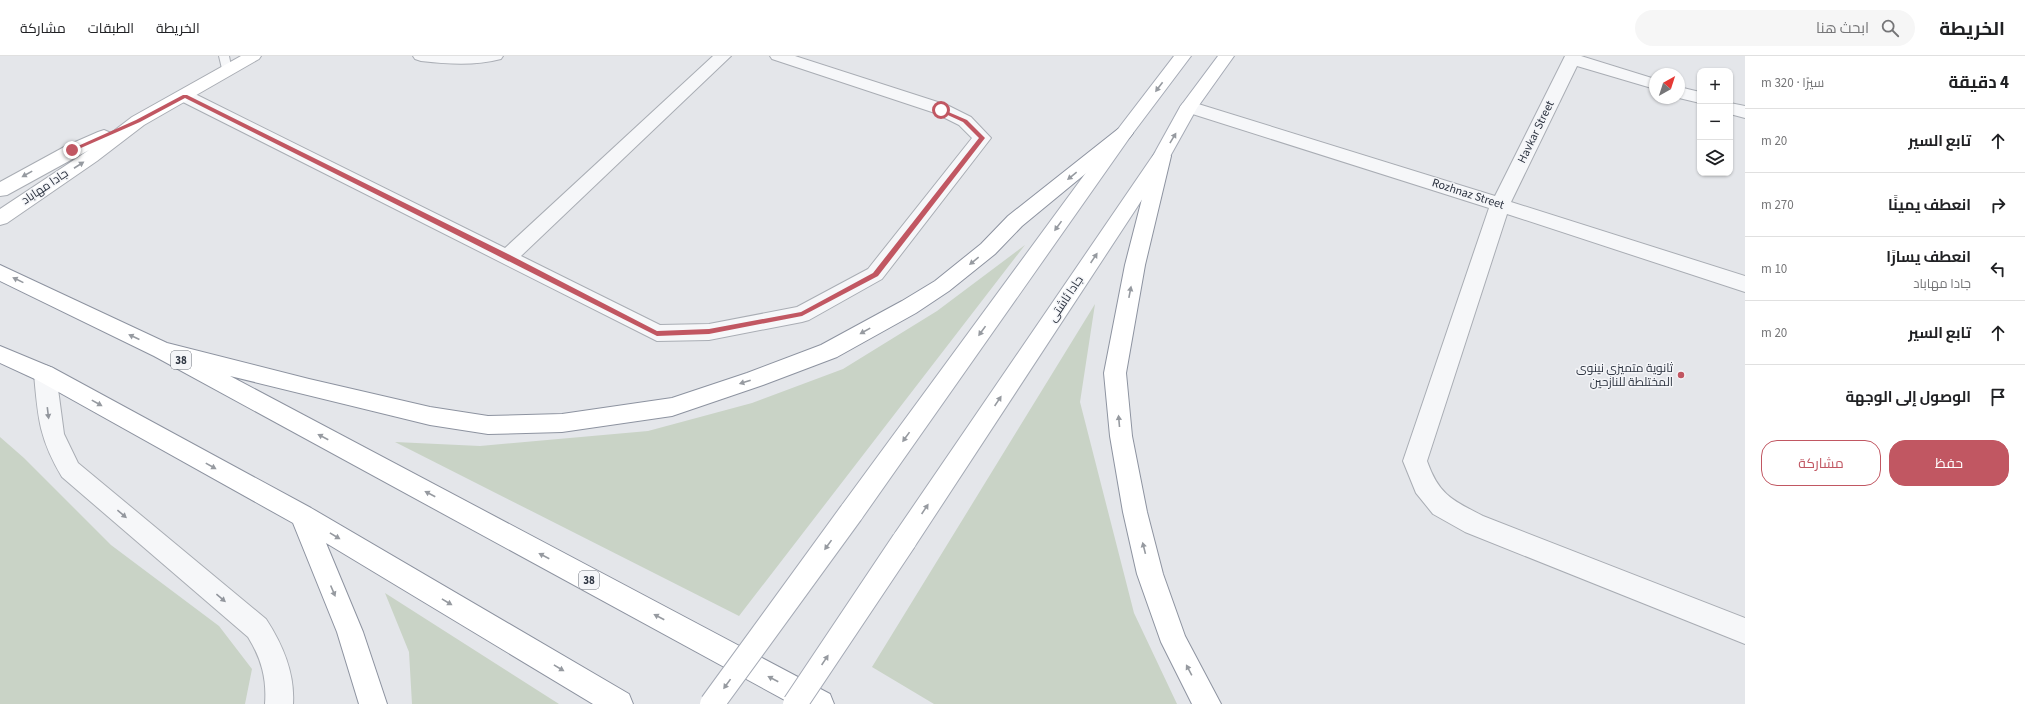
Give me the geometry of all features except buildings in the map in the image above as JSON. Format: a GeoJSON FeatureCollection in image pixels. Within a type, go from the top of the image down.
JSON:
{"type":"FeatureCollection","features":[{"type":"Feature","properties":{"kind":"main road","name":"جادا مهاباد"},"geometry":{"type":"LineString","coordinates":[[0,218],[90,157],[138,121],[185,96],[226,63],[253,56]]}},
{"type":"Feature","properties":{"kind":"main road"},"geometry":{"type":"LineString","coordinates":[[712,704],[1124,133],[1183,56]]}},
{"type":"Feature","properties":{"kind":"main road","name":"جادا ئاشتی"},"geometry":{"type":"LineString","coordinates":[[795,704],[1162,156],[1189,107],[1226,56]]}},
{"type":"Feature","properties":{"kind":"main road"},"geometry":{"type":"LineString","coordinates":[[0,190],[72,150],[138,121]]}},
{"type":"Feature","properties":{"kind":"main road"},"geometry":{"type":"LineString","coordinates":[[162,350],[309,388],[400,409],[488,425],[562,423],[672,407],[755,379],[829,351],[909,307],[942,286],[988,249],[1015,221],[1124,133]]}},
{"type":"Feature","properties":{"kind":"main road"},"geometry":{"type":"LineString","coordinates":[[1162,156],[1135,265],[1115,373],[1120,436],[1135,512],[1150,574],[1174,642],[1207,704]]}},
{"type":"Feature","properties":{"kind":"main road","name":"38"},"geometry":{"type":"LineString","coordinates":[[0,272],[162,350],[820,704]]}},
{"type":"Feature","properties":{"kind":"main road"},"geometry":{"type":"LineString","coordinates":[[0,354],[45,374],[302,516],[620,704]]}},
{"type":"Feature","properties":{"kind":"main road"},"geometry":{"type":"LineString","coordinates":[[302,516],[350,632],[373,704]]}},
{"type":"Feature","properties":{"kind":"street"},"geometry":{"type":"LineString","coordinates":[[421,56],[460,60],[495,56]]}},
{"type":"Feature","properties":{"kind":"street"},"geometry":{"type":"LineString","coordinates":[[508,257],[723,56]]}},
{"type":"Feature","properties":{"kind":"street"},"geometry":{"type":"LineString","coordinates":[[185,96],[657,333],[709,332],[802,314],[875,274],[982,138],[965,121],[941,110],[778,56]]}},
{"type":"Feature","properties":{"kind":"street"},"geometry":{"type":"LineString","coordinates":[[1573,57],[1649,82]]}},
{"type":"Feature","properties":{"kind":"street","name":"Havkar Street"},"geometry":{"type":"LineString","coordinates":[[1573,57],[1500,205],[1415,461],[1424,486],[1442,507],[1474,524],[1745,632]]}},
{"type":"Feature","properties":{"kind":"street"},"geometry":{"type":"LineString","coordinates":[[1685,94],[1697,97]]}},
{"type":"Feature","properties":{"kind":"street","name":"Rozhnaz Street"},"geometry":{"type":"LineString","coordinates":[[1189,107],[1745,284]]}},
{"type":"Feature","properties":{"kind":"street"},"geometry":{"type":"LineString","coordinates":[[1733,109],[1745,112]]}},
{"type":"Feature","properties":{"kind":"street"},"geometry":{"type":"LineString","coordinates":[[45,374],[47,411],[51,432],[58,452],[70,470],[257,628],[270,648],[278,672],[279,704]]}},
{"type":"Feature","properties":{"kind":"shaded area"},"geometry":{"type":"Polygon","coordinates":[[[1025,245],[739,616],[395,442],[480,446],[648,431],[752,403],[843,369],[937,311],[1025,245]]]}},
{"type":"Feature","properties":{"kind":"shaded area"},"geometry":{"type":"Polygon","coordinates":[[[1095,304],[1080,402],[1134,613],[1177,704],[934,704],[872,667],[1095,304]]]}},
{"type":"Feature","properties":{"kind":"shaded area"},"geometry":{"type":"Polygon","coordinates":[[[0,437],[24,458],[111,545],[219,626],[252,669],[245,704],[0,704],[0,437]]]}},
{"type":"Feature","properties":{"kind":"shaded area"},"geometry":{"type":"Polygon","coordinates":[[[385,593],[559,704],[412,704],[409,652],[385,593]]]}},
{"type":"Feature","properties":{"kind":"place","name":"ثانوية متميزي نينوى المختلطة للنازحين"},"geometry":{"type":"Point","coordinates":[1681,375]}},
{"type":"Feature","properties":{"kind":"route"},"geometry":{"type":"LineString","coordinates":[[72,150],[138,121],[185,96],[657,333],[709,332],[802,314],[875,274],[982,138],[965,121],[941,110]]}}]}
